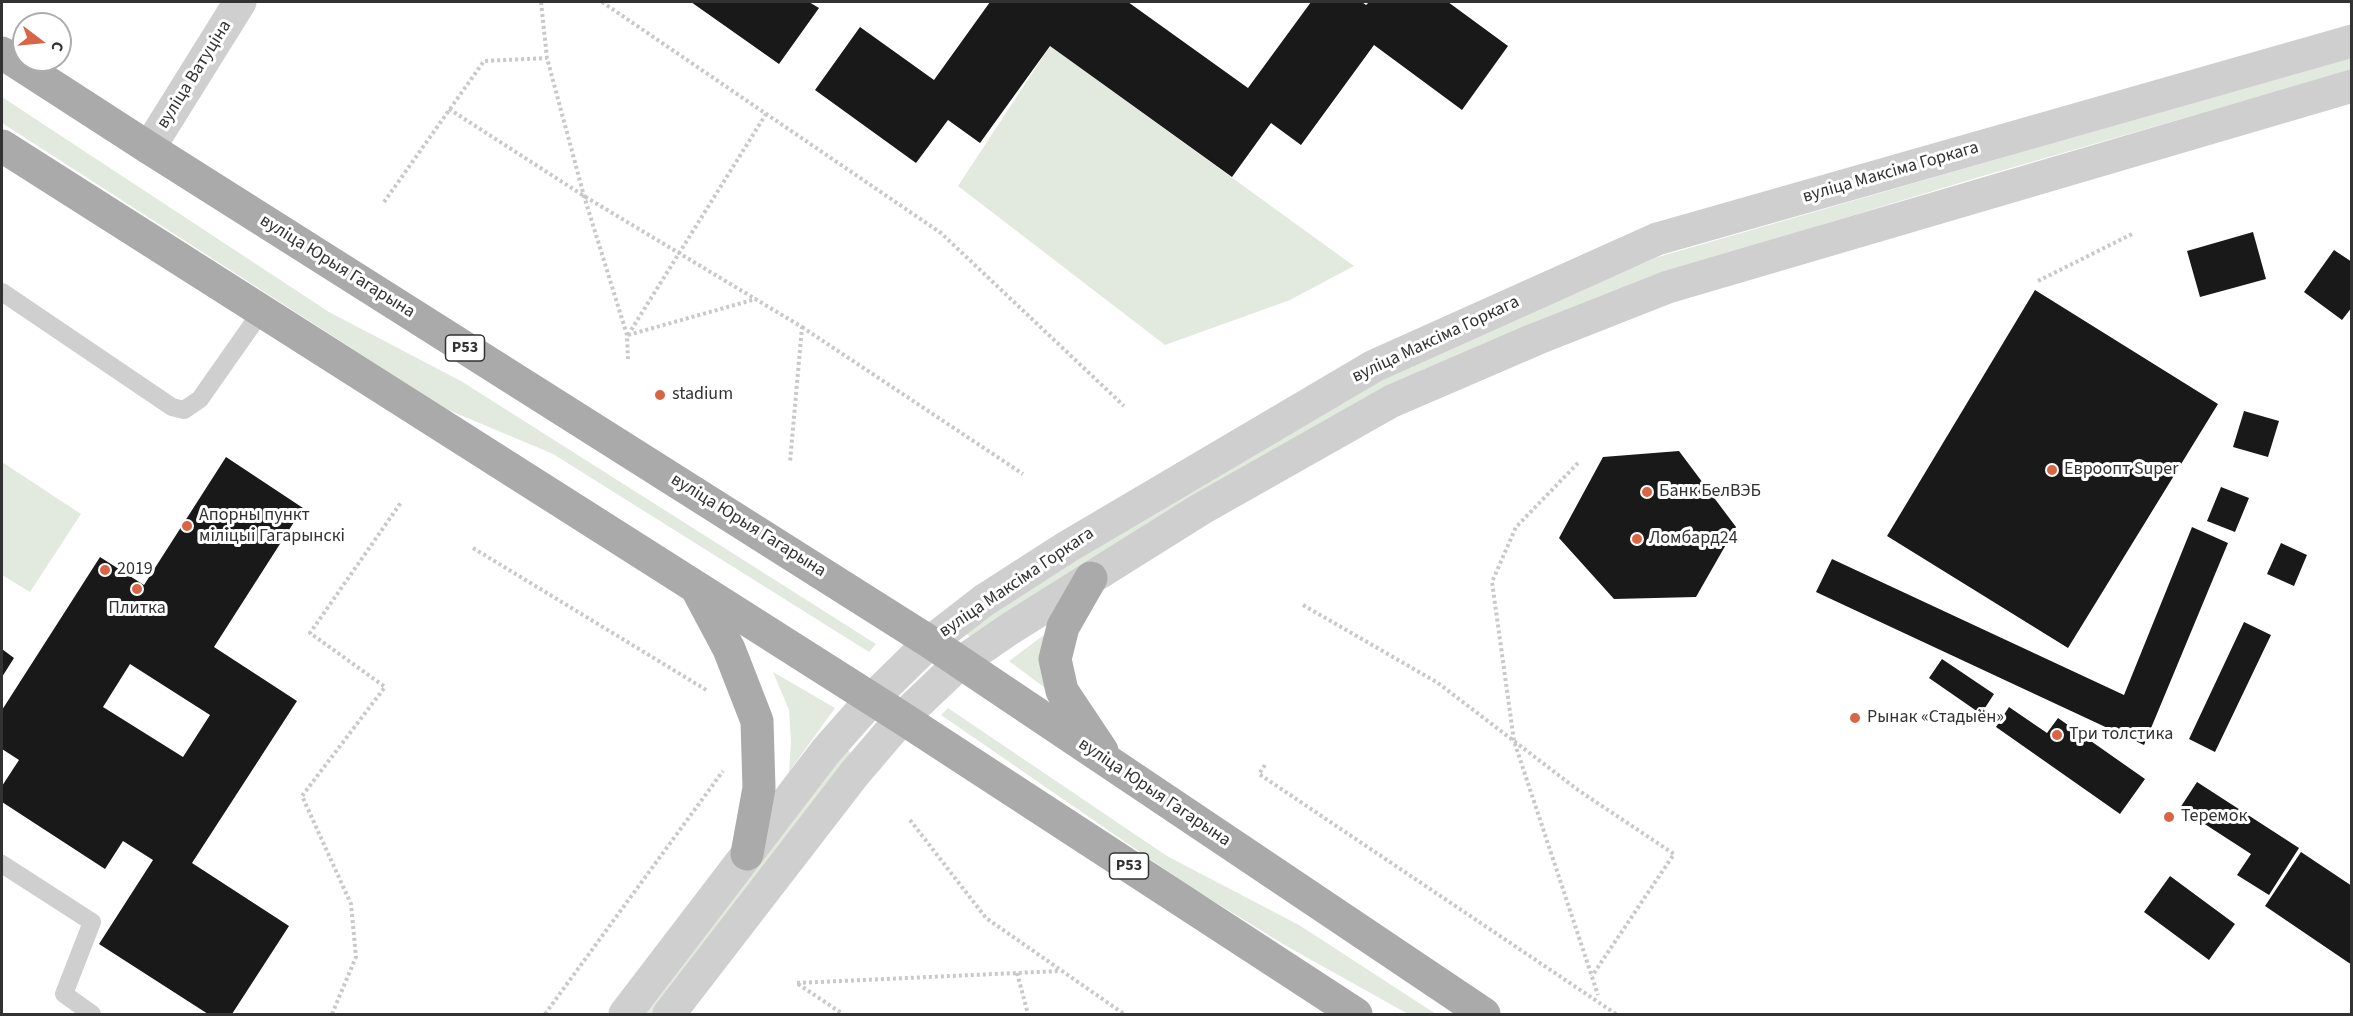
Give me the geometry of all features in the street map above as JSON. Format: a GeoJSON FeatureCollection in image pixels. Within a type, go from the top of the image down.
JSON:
{"type":"FeatureCollection","features":[{"type":"Feature","properties":{"kind":"main road","name":"вуліца Юрыя Гагарына"},"geometry":{"type":"LineString","coordinates":[[2,53],[930,642],[1484,1014]]}},
{"type":"Feature","properties":{"kind":"main road","name":"Р53"},"geometry":{"type":"LineString","coordinates":[[2,146],[902,718],[1356,1014]]}},
{"type":"Feature","properties":{"kind":"main road"},"geometry":{"type":"LineString","coordinates":[[1091,578],[1063,627],[1055,659],[1062,691],[1109,762]]}},
{"type":"Feature","properties":{"kind":"main road"},"geometry":{"type":"LineString","coordinates":[[696,588],[729,649],[757,721],[759,788],[747,854]]}},
{"type":"Feature","properties":{"kind":"street","name":"вуліца Ватуціна"},"geometry":{"type":"LineString","coordinates":[[149,148],[240,2]]}},
{"type":"Feature","properties":{"kind":"street","name":"вуліца Максіма Горкага"},"geometry":{"type":"LineString","coordinates":[[625,1014],[826,752],[872,699],[930,642],[983,601],[1067,547],[1374,366],[1657,240],[2352,41]]}},
{"type":"Feature","properties":{"kind":"street","name":"вуліца Максіма Горкага"},"geometry":{"type":"LineString","coordinates":[[669,1014],[855,773],[902,718],[960,663],[1011,628],[1201,509],[1392,401],[1536,339],[1657,291],[2352,86]]}},
{"type":"Feature","properties":{"kind":"lane"},"geometry":{"type":"LineString","coordinates":[[2,292],[172,407],[184,410],[200,399],[261,312]]}},
{"type":"Feature","properties":{"kind":"lane"},"geometry":{"type":"LineString","coordinates":[[2,864],[92,922],[64,994],[92,1014]]}},
{"type":"Feature","properties":{"kind":"path"},"geometry":{"type":"LineString","coordinates":[[541,2],[547,58],[584,196],[627,335],[628,359]]}},
{"type":"Feature","properties":{"kind":"path"},"geometry":{"type":"LineString","coordinates":[[602,2],[941,233],[1124,406]]}},
{"type":"Feature","properties":{"kind":"path"},"geometry":{"type":"LineString","coordinates":[[384,202],[484,61],[547,58]]}},
{"type":"Feature","properties":{"kind":"path"},"geometry":{"type":"LineString","coordinates":[[449,109],[584,196],[802,327],[1023,474]]}},
{"type":"Feature","properties":{"kind":"path"},"geometry":{"type":"LineString","coordinates":[[627,335],[766,114]]}},
{"type":"Feature","properties":{"kind":"path"},"geometry":{"type":"LineString","coordinates":[[2038,280],[2132,234]]}},
{"type":"Feature","properties":{"kind":"path"},"geometry":{"type":"LineString","coordinates":[[627,335],[756,299]]}},
{"type":"Feature","properties":{"kind":"path"},"geometry":{"type":"LineString","coordinates":[[790,462],[802,327]]}},
{"type":"Feature","properties":{"kind":"path"},"geometry":{"type":"LineString","coordinates":[[1578,463],[1516,527],[1492,582],[1514,741],[1598,995]]}},
{"type":"Feature","properties":{"kind":"path"},"geometry":{"type":"LineString","coordinates":[[332,1014],[356,957],[351,904],[302,796],[385,687],[310,633],[402,501]]}},
{"type":"Feature","properties":{"kind":"path"},"geometry":{"type":"LineString","coordinates":[[473,548],[715,695]]}},
{"type":"Feature","properties":{"kind":"path"},"geometry":{"type":"LineString","coordinates":[[1303,605],[1438,683],[1578,790],[1674,854],[1592,976]]}},
{"type":"Feature","properties":{"kind":"path"},"geometry":{"type":"LineString","coordinates":[[544,1014],[729,763]]}},
{"type":"Feature","properties":{"kind":"path"},"geometry":{"type":"LineString","coordinates":[[1265,765],[1259,774],[1616,1014]]}},
{"type":"Feature","properties":{"kind":"path"},"geometry":{"type":"LineString","coordinates":[[910,820],[986,918],[1124,1014]]}},
{"type":"Feature","properties":{"kind":"path"},"geometry":{"type":"LineString","coordinates":[[843,1014],[797,983],[1062,971]]}},
{"type":"Feature","properties":{"kind":"path"},"geometry":{"type":"LineString","coordinates":[[1017,973],[1028,1014]]}},
{"type":"Feature","properties":{"kind":"shaded area"},"geometry":{"type":"Polygon","coordinates":[[[1050,46],[1354,266],[1290,300],[1165,345],[958,186],[1050,46]]]}},
{"type":"Feature","properties":{"kind":"shaded area"},"geometry":{"type":"Polygon","coordinates":[[[2351,57],[2351,70],[1976,178],[1663,273],[970,637],[963,631],[1177,498],[1392,371],[1658,257],[2351,57]]]}},
{"type":"Feature","properties":{"kind":"shaded area"},"geometry":{"type":"Polygon","coordinates":[[[2,97],[329,312],[461,381],[876,644],[869,652],[553,454],[446,409],[2,123],[2,97]]]}},
{"type":"Feature","properties":{"kind":"shaded area"},"geometry":{"type":"Polygon","coordinates":[[[2,462],[81,514],[30,592],[2,575],[2,462]]]}},
{"type":"Feature","properties":{"kind":"shaded area"},"geometry":{"type":"Polygon","coordinates":[[[1052,629],[1053,694],[1009,661],[1052,629]]]}},
{"type":"Feature","properties":{"kind":"shaded area"},"geometry":{"type":"Polygon","coordinates":[[[773,672],[835,708],[789,772],[791,742],[789,710],[773,672]]]}},
{"type":"Feature","properties":{"kind":"shaded area"},"geometry":{"type":"Polygon","coordinates":[[[948,708],[1167,856],[1299,925],[1436,1014],[1408,1014],[1288,947],[1189,886],[941,715],[948,708]]]}},
{"type":"Feature","properties":{"kind":"shaded area"},"geometry":{"type":"Polygon","coordinates":[[[847,750],[854,755],[655,1014],[644,1014],[847,750]]]}},
{"type":"Feature","properties":{"kind":"building"},"geometry":{"type":"Polygon","coordinates":[[[691,2],[809,2],[819,8],[779,64],[691,2]]]}},
{"type":"Feature","properties":{"kind":"building"},"geometry":{"type":"Polygon","coordinates":[[[990,2],[1128,2],[1248,88],[1311,2],[1362,2],[1366,5],[1369,2],[1448,2],[1508,46],[1462,110],[1374,45],[1301,145],[1271,123],[1232,177],[1050,46],[980,143],[948,120],[916,163],[815,90],[860,27],[934,80],[990,2]]]}},
{"type":"Feature","properties":{"kind":"building"},"geometry":{"type":"Polygon","coordinates":[[[2253,232],[2266,279],[2200,297],[2187,251],[2253,232]]]}},
{"type":"Feature","properties":{"kind":"building"},"geometry":{"type":"Polygon","coordinates":[[[2334,250],[2352,262],[2352,307],[2342,320],[2304,292],[2334,250]]]}},
{"type":"Feature","properties":{"kind":"building","name":"Евроопт Super"},"geometry":{"type":"Polygon","coordinates":[[[2035,290],[2218,404],[2068,648],[1887,536],[2035,290]]]}},
{"type":"Feature","properties":{"kind":"building"},"geometry":{"type":"Polygon","coordinates":[[[2244,411],[2279,421],[2268,457],[2233,447],[2244,411]]]}},
{"type":"Feature","properties":{"kind":"building","name":"Банк БелВЭБ"},"geometry":{"type":"Polygon","coordinates":[[[1679,451],[1736,527],[1696,597],[1614,599],[1559,538],[1603,457],[1679,451]]]}},
{"type":"Feature","properties":{"kind":"building"},"geometry":{"type":"Polygon","coordinates":[[[226,457],[303,508],[214,647],[297,701],[192,863],[289,926],[232,1014],[208,1014],[99,944],[153,860],[123,841],[105,869],[2,802],[2,786],[19,760],[2,749],[2,710],[100,557],[144,585],[226,457]],[[130,664],[103,707],[183,757],[210,715],[130,664]]]}},
{"type":"Feature","properties":{"kind":"building"},"geometry":{"type":"Polygon","coordinates":[[[2221,487],[2249,498],[2235,532],[2207,521],[2221,487]]]}},
{"type":"Feature","properties":{"kind":"building"},"geometry":{"type":"Polygon","coordinates":[[[2192,527],[2228,543],[2144,745],[1816,592],[1832,559],[2124,695],[2192,527]]]}},
{"type":"Feature","properties":{"kind":"building"},"geometry":{"type":"Polygon","coordinates":[[[2281,543],[2307,555],[2294,586],[2267,574],[2281,543]]]}},
{"type":"Feature","properties":{"kind":"building"},"geometry":{"type":"Polygon","coordinates":[[[2244,622],[2271,635],[2215,752],[2189,739],[2244,622]]]}},
{"type":"Feature","properties":{"kind":"building"},"geometry":{"type":"Polygon","coordinates":[[[2,649],[14,658],[2,677],[2,649]]]}},
{"type":"Feature","properties":{"kind":"building"},"geometry":{"type":"Polygon","coordinates":[[[1942,659],[1994,694],[1981,714],[1929,678],[1942,659]]]}},
{"type":"Feature","properties":{"kind":"building"},"geometry":{"type":"Polygon","coordinates":[[[2009,707],[2047,733],[2058,718],[2145,779],[2120,814],[1996,727],[2009,707]]]}},
{"type":"Feature","properties":{"kind":"building"},"geometry":{"type":"Polygon","coordinates":[[[2197,782],[2299,848],[2269,895],[2237,875],[2251,854],[2180,808],[2197,782]]]}},
{"type":"Feature","properties":{"kind":"building"},"geometry":{"type":"Polygon","coordinates":[[[2301,852],[2352,886],[2352,965],[2265,906],[2301,852]]]}},
{"type":"Feature","properties":{"kind":"building"},"geometry":{"type":"Polygon","coordinates":[[[2170,876],[2235,924],[2209,960],[2144,912],[2170,876]]]}},
{"type":"Feature","properties":{"kind":"place","name":"stadium"},"geometry":{"type":"Point","coordinates":[660,395]}},
{"type":"Feature","properties":{"kind":"place","name":"Евроопт Super"},"geometry":{"type":"Point","coordinates":[2052,470]}},
{"type":"Feature","properties":{"kind":"place","name":"Банк БелВЭБ"},"geometry":{"type":"Point","coordinates":[1647,492]}},
{"type":"Feature","properties":{"kind":"place","name":"Апорны пункт міліцыі Гагарынскі"},"geometry":{"type":"Point","coordinates":[187,526]}},
{"type":"Feature","properties":{"kind":"place","name":"Ломбард24"},"geometry":{"type":"Point","coordinates":[1637,539]}},
{"type":"Feature","properties":{"kind":"place","name":"2019"},"geometry":{"type":"Point","coordinates":[105,570]}},
{"type":"Feature","properties":{"kind":"place","name":"Плитка"},"geometry":{"type":"Point","coordinates":[137,589]}},
{"type":"Feature","properties":{"kind":"place","name":"Рынак «Стадыён»"},"geometry":{"type":"Point","coordinates":[1855,718]}},
{"type":"Feature","properties":{"kind":"place","name":"Три толстика"},"geometry":{"type":"Point","coordinates":[2057,735]}},
{"type":"Feature","properties":{"kind":"place","name":"Теремок"},"geometry":{"type":"Point","coordinates":[2169,817]}}]}
